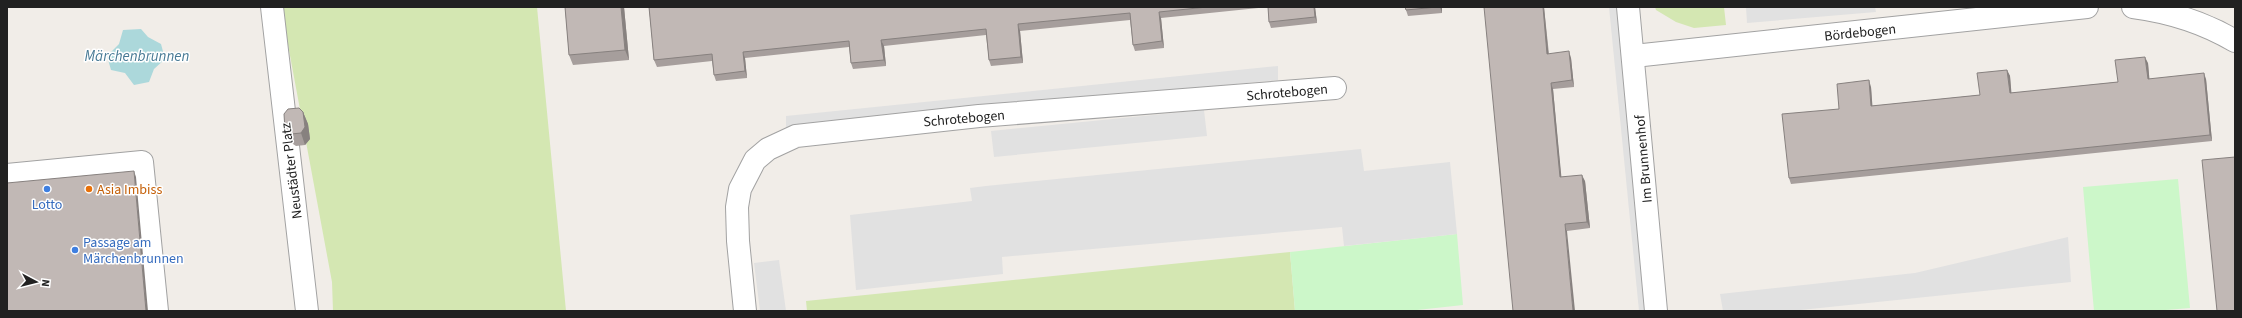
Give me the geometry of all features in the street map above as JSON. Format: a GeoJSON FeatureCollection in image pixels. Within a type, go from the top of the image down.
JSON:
{"type":"FeatureCollection","features":[{"type":"Feature","properties":{"kind":"street","name":"Neustädter Platz"},"geometry":{"type":"LineString","coordinates":[[272,7],[307,311]]}},
{"type":"Feature","properties":{"kind":"street","name":"Im Brunnenhof"},"geometry":{"type":"LineString","coordinates":[[1628,7],[1634,56],[1656,311]]}},
{"type":"Feature","properties":{"kind":"street","name":"Bördebogen"},"geometry":{"type":"LineString","coordinates":[[1634,56],[2087,7]]}},
{"type":"Feature","properties":{"kind":"street"},"geometry":{"type":"LineString","coordinates":[[2134,7],[2186,18],[2206,25],[2235,41]]}},
{"type":"Feature","properties":{"kind":"street","name":"Schrotebogen"},"geometry":{"type":"LineString","coordinates":[[745,311],[738,241],[737,207],[740,189],[746,173],[755,160],[768,149],[796,136],[979,116],[1335,88]]}},
{"type":"Feature","properties":{"kind":"street"},"geometry":{"type":"LineString","coordinates":[[7,175],[142,162],[157,311]]}},
{"type":"Feature","properties":{"kind":"green space"},"geometry":{"type":"Polygon","coordinates":[[[281,7],[537,7],[566,311],[333,311],[332,282],[281,7]]]}},
{"type":"Feature","properties":{"kind":"green space"},"geometry":{"type":"Polygon","coordinates":[[[1655,7],[1724,7],[1726,25],[1694,28],[1676,22],[1656,10],[1655,7]]]}},
{"type":"Feature","properties":{"kind":"green space"},"geometry":{"type":"Polygon","coordinates":[[[2178,179],[2190,308],[2154,311],[2094,311],[2083,187],[2178,179]]]}},
{"type":"Feature","properties":{"kind":"green space"},"geometry":{"type":"Polygon","coordinates":[[[1457,234],[1463,305],[1408,311],[1295,311],[1290,252],[1457,234]]]}},
{"type":"Feature","properties":{"kind":"green space"},"geometry":{"type":"Polygon","coordinates":[[[1290,252],[1295,311],[807,311],[806,301],[1290,252]]]}},
{"type":"Feature","properties":{"kind":"shaded area"},"geometry":{"type":"Polygon","coordinates":[[[1609,7],[1618,7],[1650,311],[1639,311],[1609,7]]]}},
{"type":"Feature","properties":{"kind":"shaded area"},"geometry":{"type":"Polygon","coordinates":[[[1746,7],[1875,7],[1876,12],[1747,23],[1746,7]]]}},
{"type":"Feature","properties":{"kind":"shaded area"},"geometry":{"type":"Polygon","coordinates":[[[1278,66],[1278,80],[786,128],[786,116],[1278,66]]]}},
{"type":"Feature","properties":{"kind":"shaded area"},"geometry":{"type":"Polygon","coordinates":[[[1204,110],[1207,136],[994,157],[991,131],[1204,110]]]}},
{"type":"Feature","properties":{"kind":"shaded area"},"geometry":{"type":"Polygon","coordinates":[[[1361,149],[1364,171],[1450,162],[1457,234],[1344,246],[1342,227],[1002,257],[1003,274],[856,290],[850,215],[972,201],[970,188],[1361,149]]]}},
{"type":"Feature","properties":{"kind":"shaded area"},"geometry":{"type":"Polygon","coordinates":[[[2068,237],[2071,282],[1791,311],[1723,311],[1720,294],[1915,273],[2068,237]]]}},
{"type":"Feature","properties":{"kind":"shaded area"},"geometry":{"type":"Polygon","coordinates":[[[779,260],[786,311],[760,311],[754,263],[779,260]]]}},
{"type":"Feature","properties":{"kind":"water","name":"Märchenbrunnen"},"geometry":{"type":"Polygon","coordinates":[[[141,29],[148,37],[161,44],[165,59],[154,69],[149,82],[134,85],[125,73],[111,70],[107,56],[119,44],[123,30],[141,29]]]}},
{"type":"Feature","properties":{"kind":"building"},"geometry":{"type":"Polygon","coordinates":[[[565,7],[621,7],[625,50],[569,55],[565,7]]]}},
{"type":"Feature","properties":{"kind":"building"},"geometry":{"type":"Polygon","coordinates":[[[649,7],[1207,7],[1159,12],[1162,41],[1133,45],[1130,13],[1018,24],[1021,57],[989,60],[986,29],[881,40],[884,60],[851,63],[849,41],[743,52],[745,71],[714,75],[712,54],[654,60],[649,7]]]}},
{"type":"Feature","properties":{"kind":"building"},"geometry":{"type":"Polygon","coordinates":[[[1268,7],[1314,7],[1315,17],[1269,22],[1268,7]]]}},
{"type":"Feature","properties":{"kind":"building"},"geometry":{"type":"Polygon","coordinates":[[[1405,7],[1437,7],[1406,10],[1405,7]]]}},
{"type":"Feature","properties":{"kind":"building"},"geometry":{"type":"Polygon","coordinates":[[[1484,7],[1543,7],[1547,54],[1569,51],[1572,80],[1551,83],[1560,177],[1582,175],[1587,222],[1565,224],[1573,311],[1513,311],[1484,7]]]}},
{"type":"Feature","properties":{"kind":"building"},"geometry":{"type":"Polygon","coordinates":[[[2145,57],[2148,79],[2204,73],[2210,135],[1789,178],[1782,114],[1839,109],[1837,84],[1869,80],[1871,106],[1980,95],[1977,73],[2007,70],[2010,93],[2118,82],[2115,60],[2145,57]]]}},
{"type":"Feature","properties":{"kind":"building"},"geometry":{"type":"Polygon","coordinates":[[[299,108],[303,112],[305,127],[301,133],[291,134],[285,130],[284,114],[288,109],[299,108]]]}},
{"type":"Feature","properties":{"kind":"building"},"geometry":{"type":"Polygon","coordinates":[[[2235,157],[2235,311],[2217,311],[2202,160],[2235,157]]]}},
{"type":"Feature","properties":{"kind":"building","name":"Passage am Märchenbrunnen"},"geometry":{"type":"Polygon","coordinates":[[[134,171],[146,311],[7,311],[7,183],[134,171]]]}},
{"type":"Feature","properties":{"kind":"place","name":"Lotto"},"geometry":{"type":"Point","coordinates":[47,189]}},
{"type":"Feature","properties":{"kind":"place","name":"Asia Imbiss"},"geometry":{"type":"Point","coordinates":[89,189]}},
{"type":"Feature","properties":{"kind":"place","name":"Passage am Märchenbrunnen"},"geometry":{"type":"Point","coordinates":[75,250]}}]}
